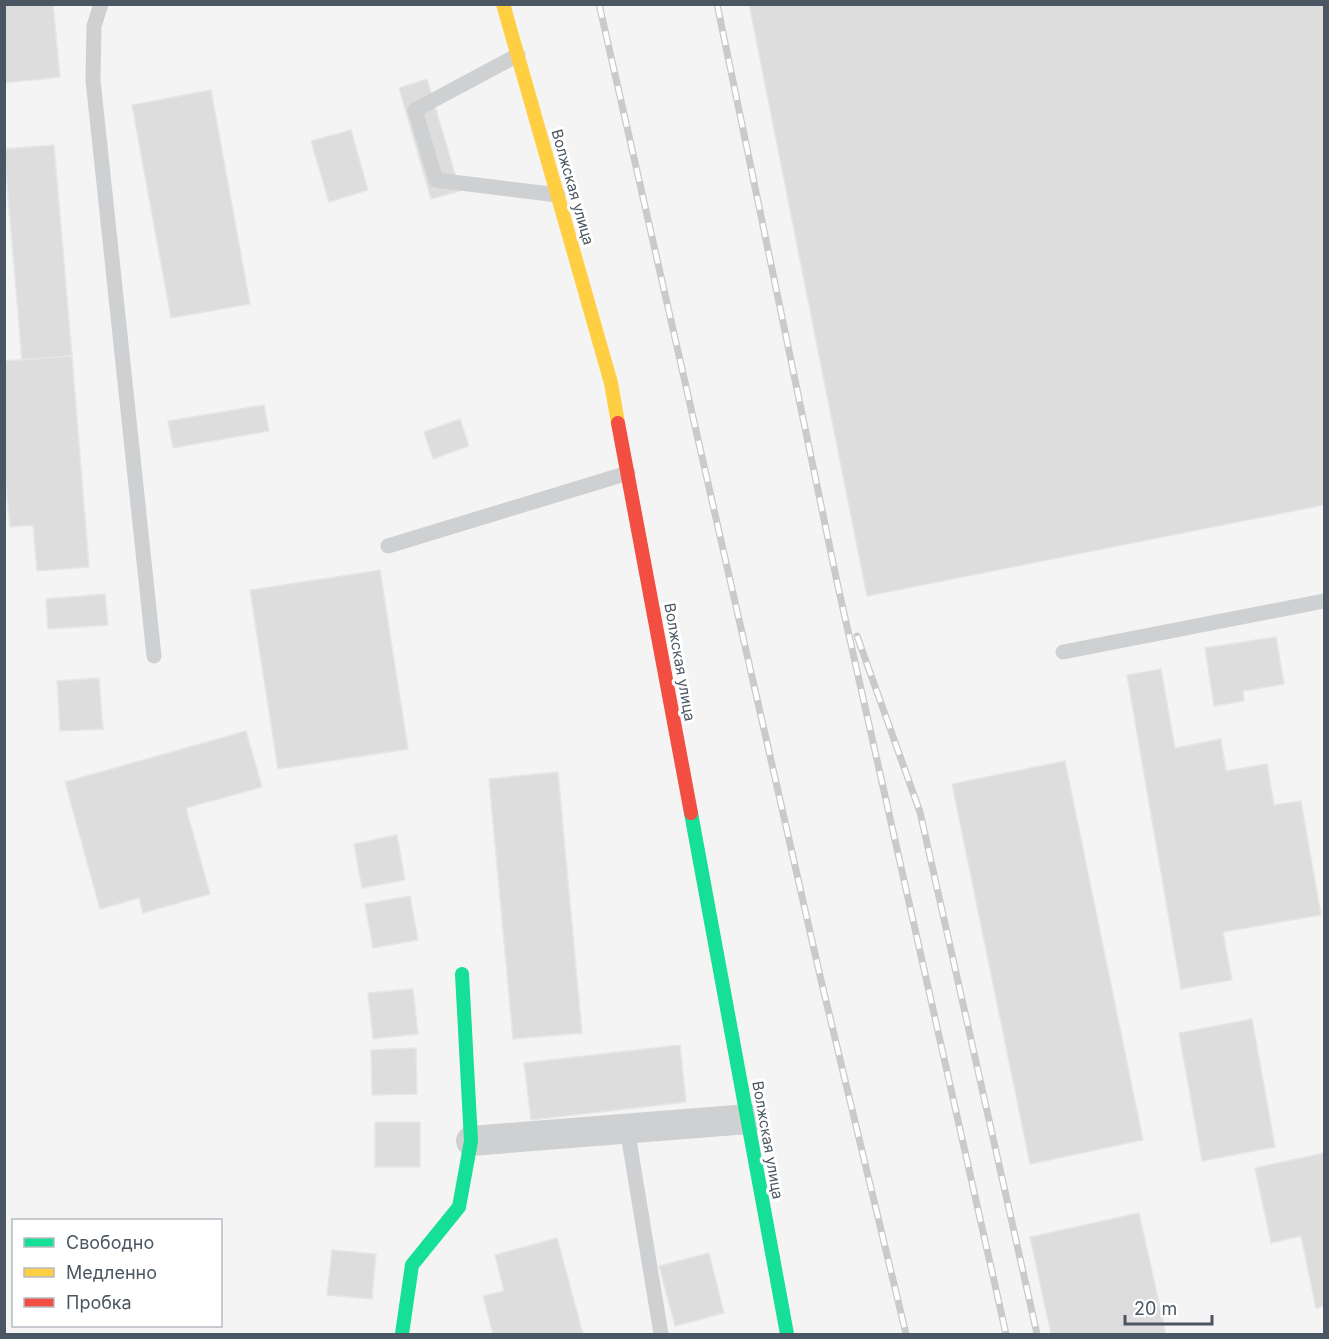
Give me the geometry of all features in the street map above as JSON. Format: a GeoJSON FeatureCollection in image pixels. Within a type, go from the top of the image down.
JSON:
{"type":"FeatureCollection","features":[{"type":"Feature","properties":{"kind":"main road","name":"Волжская улица"},"geometry":{"type":"LineString","coordinates":[[503,4],[611,383],[787,1335]]}},
{"type":"Feature","properties":{"kind":"main road"},"geometry":{"type":"LineString","coordinates":[[402,1335],[412,1265],[459,1207],[471,1140],[462,974]]}},
{"type":"Feature","properties":{"kind":"street"},"geometry":{"type":"LineString","coordinates":[[471,1140],[747,1119]]}},
{"type":"Feature","properties":{"kind":"lane"},"geometry":{"type":"LineString","coordinates":[[101,4],[94,26],[93,80],[154,656]]}},
{"type":"Feature","properties":{"kind":"lane"},"geometry":{"type":"LineString","coordinates":[[518,55],[415,110],[436,180],[558,195]]}},
{"type":"Feature","properties":{"kind":"lane"},"geometry":{"type":"LineString","coordinates":[[388,546],[628,473]]}},
{"type":"Feature","properties":{"kind":"lane"},"geometry":{"type":"LineString","coordinates":[[1063,652],[1324,601]]}},
{"type":"Feature","properties":{"kind":"lane"},"geometry":{"type":"LineString","coordinates":[[627,1128],[661,1335]]}},
{"type":"Feature","properties":{"kind":"building"},"geometry":{"type":"Polygon","coordinates":[[[4,4],[53,4],[60,77],[4,83],[4,4]]]}},
{"type":"Feature","properties":{"kind":"building"},"geometry":{"type":"Polygon","coordinates":[[[749,4],[1324,4],[1324,505],[867,596],[749,4]]]}},
{"type":"Feature","properties":{"kind":"building"},"geometry":{"type":"Polygon","coordinates":[[[427,79],[460,191],[431,199],[399,88],[427,79]]]}},
{"type":"Feature","properties":{"kind":"building"},"geometry":{"type":"Polygon","coordinates":[[[211,90],[250,304],[171,318],[132,105],[211,90]]]}},
{"type":"Feature","properties":{"kind":"building"},"geometry":{"type":"Polygon","coordinates":[[[351,130],[368,190],[329,202],[311,141],[351,130]]]}},
{"type":"Feature","properties":{"kind":"building"},"geometry":{"type":"Polygon","coordinates":[[[54,145],[72,356],[22,360],[4,149],[54,145]]]}},
{"type":"Feature","properties":{"kind":"building"},"geometry":{"type":"Polygon","coordinates":[[[72,356],[89,567],[37,571],[33,525],[10,527],[4,467],[4,361],[72,356]]]}},
{"type":"Feature","properties":{"kind":"building"},"geometry":{"type":"Polygon","coordinates":[[[264,405],[269,431],[173,448],[168,421],[264,405]]]}},
{"type":"Feature","properties":{"kind":"building"},"geometry":{"type":"Polygon","coordinates":[[[460,419],[469,446],[433,459],[424,432],[460,419]]]}},
{"type":"Feature","properties":{"kind":"building"},"geometry":{"type":"Polygon","coordinates":[[[380,570],[408,749],[278,769],[250,590],[380,570]]]}},
{"type":"Feature","properties":{"kind":"building"},"geometry":{"type":"Polygon","coordinates":[[[105,594],[108,625],[48,629],[46,599],[105,594]]]}},
{"type":"Feature","properties":{"kind":"building"},"geometry":{"type":"Polygon","coordinates":[[[1276,637],[1284,684],[1243,691],[1244,701],[1214,706],[1205,648],[1276,637]]]}},
{"type":"Feature","properties":{"kind":"building"},"geometry":{"type":"Polygon","coordinates":[[[1161,669],[1175,748],[1221,739],[1226,771],[1267,764],[1274,805],[1301,801],[1321,915],[1223,932],[1232,980],[1181,989],[1127,675],[1161,669]]]}},
{"type":"Feature","properties":{"kind":"building"},"geometry":{"type":"Polygon","coordinates":[[[99,678],[103,729],[60,731],[57,681],[99,678]]]}},
{"type":"Feature","properties":{"kind":"building"},"geometry":{"type":"Polygon","coordinates":[[[246,731],[262,787],[186,808],[210,894],[143,913],[139,898],[100,909],[65,782],[246,731]]]}},
{"type":"Feature","properties":{"kind":"building"},"geometry":{"type":"Polygon","coordinates":[[[1065,761],[1143,1140],[1030,1164],[952,784],[1065,761]]]}},
{"type":"Feature","properties":{"kind":"building"},"geometry":{"type":"Polygon","coordinates":[[[558,772],[582,1033],[513,1039],[489,779],[558,772]]]}},
{"type":"Feature","properties":{"kind":"building"},"geometry":{"type":"Polygon","coordinates":[[[397,835],[405,880],[362,888],[354,844],[397,835]]]}},
{"type":"Feature","properties":{"kind":"building"},"geometry":{"type":"Polygon","coordinates":[[[410,896],[418,940],[373,948],[365,904],[410,896]]]}},
{"type":"Feature","properties":{"kind":"building"},"geometry":{"type":"Polygon","coordinates":[[[413,989],[418,1034],[373,1039],[368,993],[413,989]]]}},
{"type":"Feature","properties":{"kind":"building"},"geometry":{"type":"Polygon","coordinates":[[[1252,1019],[1275,1147],[1202,1161],[1179,1033],[1252,1019]]]}},
{"type":"Feature","properties":{"kind":"building"},"geometry":{"type":"Polygon","coordinates":[[[680,1045],[686,1102],[531,1120],[524,1063],[680,1045]]]}},
{"type":"Feature","properties":{"kind":"building"},"geometry":{"type":"Polygon","coordinates":[[[416,1048],[417,1094],[372,1095],[371,1050],[416,1048]]]}},
{"type":"Feature","properties":{"kind":"building"},"geometry":{"type":"Polygon","coordinates":[[[375,1122],[420,1122],[420,1167],[375,1167],[375,1122]]]}},
{"type":"Feature","properties":{"kind":"building"},"geometry":{"type":"Polygon","coordinates":[[[1324,1153],[1324,1306],[1316,1308],[1301,1236],[1271,1243],[1255,1168],[1324,1153]]]}},
{"type":"Feature","properties":{"kind":"building"},"geometry":{"type":"Polygon","coordinates":[[[1139,1213],[1166,1334],[1051,1334],[1030,1237],[1139,1213]]]}},
{"type":"Feature","properties":{"kind":"building"},"geometry":{"type":"Polygon","coordinates":[[[557,1238],[583,1334],[493,1334],[483,1296],[504,1291],[495,1255],[557,1238]]]}},
{"type":"Feature","properties":{"kind":"building"},"geometry":{"type":"Polygon","coordinates":[[[332,1250],[376,1254],[372,1299],[327,1295],[332,1250]]]}},
{"type":"Feature","properties":{"kind":"building"},"geometry":{"type":"Polygon","coordinates":[[[709,1253],[724,1313],[675,1326],[659,1266],[709,1253]]]}},
{"type":"Feature","properties":{"kind":"railway"},"geometry":{"type":"LineString","coordinates":[[599,4],[821,980],[906,1334]]}},
{"type":"Feature","properties":{"kind":"railway"},"geometry":{"type":"LineString","coordinates":[[717,4],[837,582],[1006,1334]]}},
{"type":"Feature","properties":{"kind":"railway"},"geometry":{"type":"LineString","coordinates":[[857,636],[920,812],[1037,1334]]}},
{"type":"Feature","properties":{"kind":"traffic: fast"},"geometry":{"type":"LineString","coordinates":[[691,813],[787,1334]]}},
{"type":"Feature","properties":{"kind":"traffic: fast"},"geometry":{"type":"LineString","coordinates":[[402,1334],[412,1265],[459,1207],[471,1141],[462,974]]}},
{"type":"Feature","properties":{"kind":"traffic: slow"},"geometry":{"type":"LineString","coordinates":[[503,4],[611,383],[618,423]]}},
{"type":"Feature","properties":{"kind":"traffic: jam"},"geometry":{"type":"LineString","coordinates":[[618,423],[691,813]]}}]}
